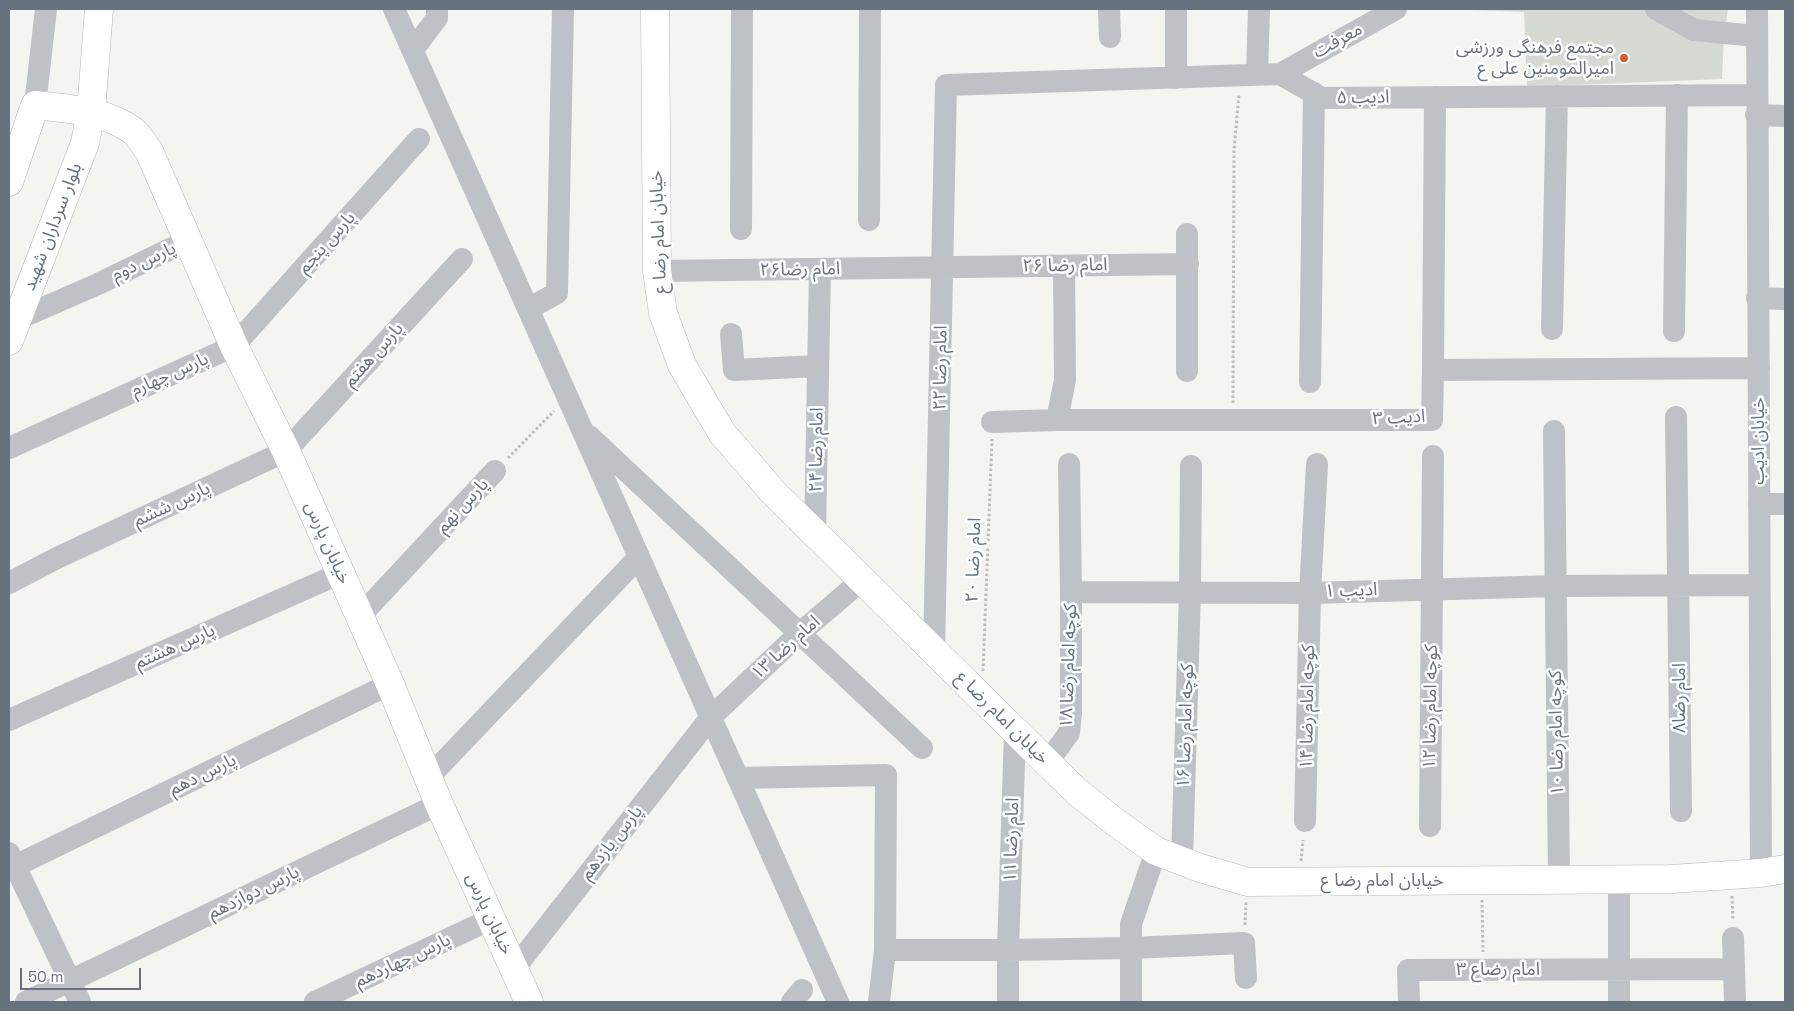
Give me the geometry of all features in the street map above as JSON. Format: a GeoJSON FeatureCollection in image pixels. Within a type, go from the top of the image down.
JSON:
{"type":"FeatureCollection","features":[{"type":"Feature","properties":{"kind":"main road","name":"بلوار سرداران شهید"},"geometry":{"type":"LineString","coordinates":[[13,330],[85,144],[92,112],[99,9]]}},
{"type":"Feature","properties":{"kind":"main road","name":"خیابان امام رضا ع"},"geometry":{"type":"LineString","coordinates":[[656,9],[657,271],[663,314],[682,365],[722,433],[773,492],[1047,763],[1095,806],[1156,851],[1200,868],[1248,882],[1671,879],[1773,871]]}},
{"type":"Feature","properties":{"kind":"main road","name":"خیابان پارس"},"geometry":{"type":"LineString","coordinates":[[35,105],[92,112],[108,118],[133,131],[149,151],[234,346],[286,451],[341,573],[390,684],[439,804],[529,1002]]}},
{"type":"Feature","properties":{"kind":"main road"},"geometry":{"type":"LineString","coordinates":[[9,181],[35,105]]}},
{"type":"Feature","properties":{"kind":"street"},"geometry":{"type":"LineString","coordinates":[[35,105],[46,9]]}},
{"type":"Feature","properties":{"kind":"street"},"geometry":{"type":"LineString","coordinates":[[394,9],[838,1002]]}},
{"type":"Feature","properties":{"kind":"street"},"geometry":{"type":"LineString","coordinates":[[413,50],[437,18],[437,9]]}},
{"type":"Feature","properties":{"kind":"street"},"geometry":{"type":"LineString","coordinates":[[528,309],[557,293],[563,9]]}},
{"type":"Feature","properties":{"kind":"street"},"geometry":{"type":"LineString","coordinates":[[741,229],[742,9]]}},
{"type":"Feature","properties":{"kind":"street"},"geometry":{"type":"LineString","coordinates":[[869,220],[870,9]]}},
{"type":"Feature","properties":{"kind":"street"},"geometry":{"type":"LineString","coordinates":[[1108,9],[1110,37]]}},
{"type":"Feature","properties":{"kind":"street"},"geometry":{"type":"LineString","coordinates":[[1176,9],[1176,78]]}},
{"type":"Feature","properties":{"kind":"street"},"geometry":{"type":"LineString","coordinates":[[1256,74],[1259,9]]}},
{"type":"Feature","properties":{"kind":"street","name":"معرفت"},"geometry":{"type":"LineString","coordinates":[[1280,74],[1396,9]]}},
{"type":"Feature","properties":{"kind":"street"},"geometry":{"type":"LineString","coordinates":[[1656,9],[1694,30],[1756,36]]}},
{"type":"Feature","properties":{"kind":"street","name":"خیابان ادیب"},"geometry":{"type":"LineString","coordinates":[[1756,9],[1759,586],[1773,871]]}},
{"type":"Feature","properties":{"kind":"street","name":"ادیب ۵"},"geometry":{"type":"LineString","coordinates":[[946,85],[1280,74],[1322,98],[1677,95],[1756,105],[1785,116]]}},
{"type":"Feature","properties":{"kind":"street","name":"امام رضا ۲۲"},"geometry":{"type":"LineString","coordinates":[[934,650],[946,85]]}},
{"type":"Feature","properties":{"kind":"street"},"geometry":{"type":"LineString","coordinates":[[1310,382],[1314,93]]}},
{"type":"Feature","properties":{"kind":"street"},"geometry":{"type":"LineString","coordinates":[[1674,331],[1677,95]]}},
{"type":"Feature","properties":{"kind":"street"},"geometry":{"type":"LineString","coordinates":[[1552,329],[1557,96]]}},
{"type":"Feature","properties":{"kind":"street"},"geometry":{"type":"LineString","coordinates":[[1435,97],[1433,370],[1759,368]]}},
{"type":"Feature","properties":{"kind":"street","name":"پارس‌‌ پنجم"},"geometry":{"type":"LineString","coordinates":[[234,346],[419,139]]}},
{"type":"Feature","properties":{"kind":"street"},"geometry":{"type":"LineString","coordinates":[[1186,371],[1187,234]]}},
{"type":"Feature","properties":{"kind":"street","name":"پارس‌‌ دوم"},"geometry":{"type":"LineString","coordinates":[[13,330],[98,284],[189,240]]}},
{"type":"Feature","properties":{"kind":"street","name":"پارس‌‌ هفتم"},"geometry":{"type":"LineString","coordinates":[[286,451],[462,259]]}},
{"type":"Feature","properties":{"kind":"street","name":"امام رضا ۲۶"},"geometry":{"type":"LineString","coordinates":[[943,268],[1188,264]]}},
{"type":"Feature","properties":{"kind":"street"},"geometry":{"type":"LineString","coordinates":[[1057,420],[1065,380],[1064,266]]}},
{"type":"Feature","properties":{"kind":"street","name":"امام رضا۲۶"},"geometry":{"type":"LineString","coordinates":[[657,271],[943,268]]}},
{"type":"Feature","properties":{"kind":"street","name":"امام رضا ۲۴"},"geometry":{"type":"LineString","coordinates":[[815,534],[820,269]]}},
{"type":"Feature","properties":{"kind":"street"},"geometry":{"type":"LineString","coordinates":[[1757,298],[1785,299]]}},
{"type":"Feature","properties":{"kind":"street"},"geometry":{"type":"LineString","coordinates":[[731,334],[734,370],[818,366]]}},
{"type":"Feature","properties":{"kind":"street","name":"پارس‌‌ چهارم"},"geometry":{"type":"LineString","coordinates":[[9,448],[234,346]]}},
{"type":"Feature","properties":{"kind":"street","name":"ادیب ۳"},"geometry":{"type":"LineString","coordinates":[[992,422],[1057,420],[1432,420],[1433,370]]}},
{"type":"Feature","properties":{"kind":"street","name":"امام رضا۸"},"geometry":{"type":"LineString","coordinates":[[1676,417],[1681,811]]}},
{"type":"Feature","properties":{"kind":"street"},"geometry":{"type":"LineString","coordinates":[[582,430],[922,748]]}},
{"type":"Feature","properties":{"kind":"street","name":"کوچه امام رضا ۱۰"},"geometry":{"type":"LineString","coordinates":[[1554,431],[1559,880]]}},
{"type":"Feature","properties":{"kind":"street","name":"پارس‌‌ ششم"},"geometry":{"type":"LineString","coordinates":[[9,583],[57,558],[286,451]]}},
{"type":"Feature","properties":{"kind":"street","name":"کوچه امام رضا ۱۲"},"geometry":{"type":"LineString","coordinates":[[1430,826],[1432,456]]}},
{"type":"Feature","properties":{"kind":"street"},"geometry":{"type":"LineString","coordinates":[[1069,464],[1071,592]]}},
{"type":"Feature","properties":{"kind":"street","name":"کوچه امام رضا ۱۴"},"geometry":{"type":"LineString","coordinates":[[1305,821],[1310,593],[1317,464]]}},
{"type":"Feature","properties":{"kind":"street","name":"کوچه امام رضا ۱۶"},"geometry":{"type":"LineString","coordinates":[[1182,861],[1190,592],[1191,466]]}},
{"type":"Feature","properties":{"kind":"street","name":"پارس‌‌ نهم"},"geometry":{"type":"LineString","coordinates":[[360,616],[495,471]]}},
{"type":"Feature","properties":{"kind":"street"},"geometry":{"type":"LineString","coordinates":[[1759,504],[1785,504]]}},
{"type":"Feature","properties":{"kind":"street"},"geometry":{"type":"LineString","coordinates":[[428,778],[639,557]]}},
{"type":"Feature","properties":{"kind":"street","name":"پارس‌‌ هشتم"},"geometry":{"type":"LineString","coordinates":[[9,720],[341,573]]}},
{"type":"Feature","properties":{"kind":"street","name":"امام رضا ۱۳"},"geometry":{"type":"LineString","coordinates":[[710,717],[800,633],[862,580]]}},
{"type":"Feature","properties":{"kind":"street","name":"ادیب ۱"},"geometry":{"type":"LineString","coordinates":[[1071,592],[1310,593],[1432,588],[1556,586],[1759,586]]}},
{"type":"Feature","properties":{"kind":"street","name":"کوچه امام رضا ۱۸"},"geometry":{"type":"LineString","coordinates":[[1047,763],[1069,733],[1071,592]]}},
{"type":"Feature","properties":{"kind":"street","name":"پارس‌‌ دهم"},"geometry":{"type":"LineString","coordinates":[[12,859],[390,684]]}},
{"type":"Feature","properties":{"kind":"street","name":"پارس‌‌ یازدهم"},"geometry":{"type":"LineString","coordinates":[[514,969],[710,717]]}},
{"type":"Feature","properties":{"kind":"street","name":"امام رضا ۱۱"},"geometry":{"type":"LineString","coordinates":[[1008,1002],[1015,731]]}},
{"type":"Feature","properties":{"kind":"street"},"geometry":{"type":"LineString","coordinates":[[738,778],[886,775],[884,950],[879,1002]]}},
{"type":"Feature","properties":{"kind":"street","name":"پارس‌‌ دوازدهم"},"geometry":{"type":"LineString","coordinates":[[26,1002],[439,804]]}},
{"type":"Feature","properties":{"kind":"street"},"geometry":{"type":"LineString","coordinates":[[1131,1002],[1130,924],[1156,851]]}},
{"type":"Feature","properties":{"kind":"street"},"geometry":{"type":"LineString","coordinates":[[12,859],[18,895],[70,981],[80,1002]]}},
{"type":"Feature","properties":{"kind":"street"},"geometry":{"type":"LineString","coordinates":[[1619,879],[1619,1002]]}},
{"type":"Feature","properties":{"kind":"street","name":"پارس‌‌ چهاردهم"},"geometry":{"type":"LineString","coordinates":[[315,1002],[491,920]]}},
{"type":"Feature","properties":{"kind":"street"},"geometry":{"type":"LineString","coordinates":[[1733,938],[1735,1002]]}},
{"type":"Feature","properties":{"kind":"street"},"geometry":{"type":"LineString","coordinates":[[884,950],[1131,948],[1244,944],[1246,978]]}},
{"type":"Feature","properties":{"kind":"street","name":"امام رضا‌ع ۳"},"geometry":{"type":"LineString","coordinates":[[1409,1002],[1408,970],[1734,969]]}},
{"type":"Feature","properties":{"kind":"path"},"geometry":{"type":"LineString","coordinates":[[1232,420],[1234,150],[1240,88],[1256,74]]}},
{"type":"Feature","properties":{"kind":"path","name":"پارس‌‌ نهم"},"geometry":{"type":"LineString","coordinates":[[495,471],[568,397]]}},
{"type":"Feature","properties":{"kind":"path","name":"امام رضا ۲۰"},"geometry":{"type":"LineString","coordinates":[[982,699],[992,422]]}},
{"type":"Feature","properties":{"kind":"path"},"geometry":{"type":"LineString","coordinates":[[1300,881],[1305,821]]}},
{"type":"Feature","properties":{"kind":"path"},"geometry":{"type":"LineString","coordinates":[[1732,875],[1733,938]]}},
{"type":"Feature","properties":{"kind":"path"},"geometry":{"type":"LineString","coordinates":[[1482,880],[1484,970]]}},
{"type":"Feature","properties":{"kind":"path"},"geometry":{"type":"LineString","coordinates":[[1244,944],[1248,882]]}},
{"type":"Feature","properties":{"kind":"shaded area","name":"مجتمع فرهنگی ورزشی امیرالمومنین علی ‌ع"},"geometry":{"type":"Polygon","coordinates":[[[1448,9],[1728,9],[1724,37],[1722,79],[1527,87],[1524,12],[1448,9]]]}},
{"type":"Feature","properties":{"kind":"place","name":"مجتمع فرهنگی ورزشی امیرالمومنین علی ‌ع"},"geometry":{"type":"Point","coordinates":[1624,58]}}]}
